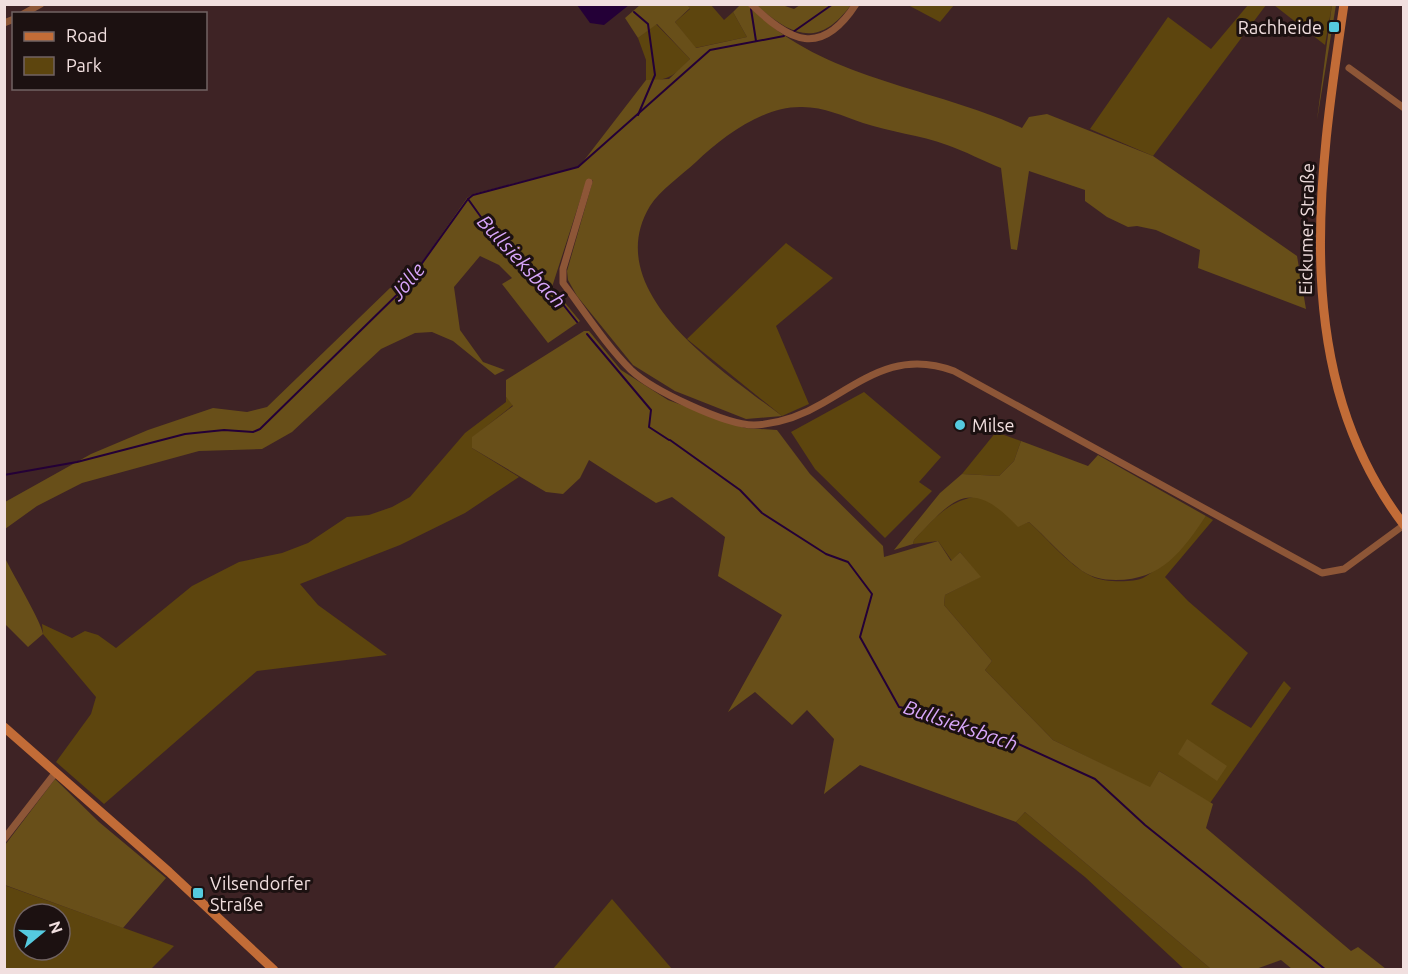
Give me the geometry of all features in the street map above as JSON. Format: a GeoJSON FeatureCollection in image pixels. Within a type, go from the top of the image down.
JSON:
{"type":"FeatureCollection","features":[{"type":"Feature","properties":{"kind":"main road","name":"Eickumer Straße"},"geometry":{"type":"LineString","coordinates":[[1344,4],[1322,177],[1319,226],[1322,300],[1328,345],[1343,408],[1361,454],[1394,512],[1404,525]]}},
{"type":"Feature","properties":{"kind":"main road"},"geometry":{"type":"LineString","coordinates":[[4,727],[274,969]]}},
{"type":"Feature","properties":{"kind":"street"},"geometry":{"type":"LineString","coordinates":[[26,12],[40,4]]}},
{"type":"Feature","properties":{"kind":"street"},"geometry":{"type":"LineString","coordinates":[[751,4],[773,24],[793,37],[806,41],[822,35],[839,24],[856,4]]}},
{"type":"Feature","properties":{"kind":"street"},"geometry":{"type":"LineString","coordinates":[[1349,68],[1404,108]]}},
{"type":"Feature","properties":{"kind":"street"},"geometry":{"type":"LineString","coordinates":[[589,182],[563,269],[563,283],[630,369],[652,387],[681,401],[752,425],[790,419],[822,404],[869,375],[885,368],[934,363],[954,370],[1322,573],[1344,569],[1404,525]]}},
{"type":"Feature","properties":{"kind":"street"},"geometry":{"type":"LineString","coordinates":[[4,839],[56,772]]}},
{"type":"Feature","properties":{"kind":"green space"},"geometry":{"type":"Polygon","coordinates":[[[687,5],[711,5],[724,20],[733,12],[747,37],[695,48],[675,22],[690,9],[687,5]]]}},
{"type":"Feature","properties":{"kind":"green space"},"geometry":{"type":"Polygon","coordinates":[[[908,5],[954,5],[940,22],[908,5]]]}},
{"type":"Feature","properties":{"kind":"green space"},"geometry":{"type":"Polygon","coordinates":[[[1248,5],[1266,5],[1153,156],[1090,129],[1168,17],[1211,49],[1248,5]]]}},
{"type":"Feature","properties":{"kind":"green space"},"geometry":{"type":"Polygon","coordinates":[[[1274,5],[1332,5],[1325,45],[1274,5]]]}},
{"type":"Feature","properties":{"kind":"green space"},"geometry":{"type":"Polygon","coordinates":[[[656,24],[690,59],[671,76],[660,80],[646,80],[646,60],[638,38],[656,24]]]}},
{"type":"Feature","properties":{"kind":"green space"},"geometry":{"type":"Polygon","coordinates":[[[786,243],[833,278],[776,326],[809,404],[782,416],[687,339],[786,243]]]}},
{"type":"Feature","properties":{"kind":"green space"},"geometry":{"type":"Polygon","coordinates":[[[864,392],[941,457],[919,482],[932,491],[885,538],[815,469],[791,432],[864,392]]]}},
{"type":"Feature","properties":{"kind":"green space"},"geometry":{"type":"Polygon","coordinates":[[[506,397],[513,405],[473,437],[472,448],[519,477],[465,513],[400,545],[300,584],[318,605],[387,655],[257,671],[104,804],[56,762],[91,714],[96,697],[43,634],[42,624],[72,638],[85,631],[98,635],[116,648],[192,586],[239,562],[282,553],[308,543],[347,517],[369,515],[392,507],[410,497],[465,433],[506,402],[506,397]]]}},
{"type":"Feature","properties":{"kind":"green space"},"geometry":{"type":"Polygon","coordinates":[[[996,432],[1021,441],[1014,461],[999,476],[962,474],[996,432]]]}},
{"type":"Feature","properties":{"kind":"green space"},"geometry":{"type":"Polygon","coordinates":[[[979,496],[1000,508],[1018,526],[1029,522],[1067,559],[1084,572],[1098,579],[1110,581],[1132,581],[1143,578],[1177,550],[1206,516],[1213,520],[1165,577],[1188,601],[1248,653],[1211,704],[1251,728],[1284,681],[1291,688],[1210,803],[1159,771],[1150,788],[1053,740],[985,670],[992,661],[944,605],[945,595],[980,577],[960,552],[952,561],[938,541],[913,544],[921,532],[943,511],[959,501],[979,496]]]}},
{"type":"Feature","properties":{"kind":"green space"},"geometry":{"type":"Polygon","coordinates":[[[1025,812],[1211,969],[1184,969],[1085,877],[1016,822],[1025,812]]]}},
{"type":"Feature","properties":{"kind":"green space"},"geometry":{"type":"Polygon","coordinates":[[[4,885],[51,902],[12,902],[12,962],[72,962],[72,909],[174,946],[151,969],[5,969],[4,885]]]}},
{"type":"Feature","properties":{"kind":"green space"},"geometry":{"type":"Polygon","coordinates":[[[612,899],[672,969],[553,969],[612,899]]]}},
{"type":"Feature","properties":{"kind":"shaded area"},"geometry":{"type":"Polygon","coordinates":[[[1332,4],[1336,5],[1317,120],[1332,4]]]}},
{"type":"Feature","properties":{"kind":"shaded area"},"geometry":{"type":"Polygon","coordinates":[[[577,5],[629,5],[604,25],[590,23],[577,5]]]}},
{"type":"Feature","properties":{"kind":"shaded area"},"geometry":{"type":"Polygon","coordinates":[[[640,5],[687,5],[690,8],[675,22],[696,48],[747,37],[733,12],[740,5],[748,5],[777,30],[808,50],[842,66],[987,114],[1022,128],[1029,117],[1047,114],[1153,156],[1297,256],[1306,309],[1198,268],[1200,250],[1156,230],[1137,226],[1128,227],[1107,217],[1085,201],[1085,190],[1029,171],[1017,250],[1011,249],[1001,168],[937,142],[873,126],[826,110],[810,107],[787,108],[758,117],[731,133],[706,152],[659,194],[650,206],[638,238],[641,269],[654,299],[676,328],[702,354],[782,416],[746,419],[675,391],[633,365],[577,296],[568,280],[567,271],[593,180],[584,188],[552,287],[580,321],[548,343],[502,284],[512,278],[499,265],[480,256],[454,287],[460,330],[483,362],[505,370],[495,375],[453,341],[432,332],[415,333],[381,349],[292,432],[262,449],[199,451],[82,483],[37,506],[5,529],[5,502],[91,454],[148,430],[213,408],[247,412],[267,407],[390,288],[406,285],[467,198],[473,194],[579,167],[646,80],[669,79],[690,59],[657,24],[638,38],[625,18],[640,5]]]}},
{"type":"Feature","properties":{"kind":"shaded area"},"geometry":{"type":"Polygon","coordinates":[[[756,5],[782,5],[794,9],[800,5],[851,5],[839,19],[827,28],[816,33],[805,33],[781,24],[756,5]]]}},
{"type":"Feature","properties":{"kind":"shaded area"},"geometry":{"type":"Polygon","coordinates":[[[584,331],[589,331],[621,370],[668,400],[745,428],[777,430],[810,474],[883,546],[884,557],[938,541],[951,561],[960,552],[981,577],[945,595],[944,605],[992,661],[985,670],[1053,740],[1150,787],[1159,771],[1213,804],[1206,828],[1351,951],[1358,947],[1386,969],[1292,969],[1281,960],[1256,969],[1211,969],[1025,812],[1016,822],[860,765],[824,794],[834,739],[807,710],[792,725],[755,692],[728,712],[782,615],[718,576],[725,537],[672,497],[656,503],[589,460],[580,478],[563,494],[546,492],[472,448],[472,437],[513,406],[506,397],[506,380],[584,331]]]}},
{"type":"Feature","properties":{"kind":"shaded area"},"geometry":{"type":"Polygon","coordinates":[[[1021,441],[1088,466],[1098,455],[1206,516],[1179,552],[1169,561],[1146,575],[1132,579],[1105,579],[1086,573],[1065,557],[1029,522],[1018,527],[1002,511],[988,502],[975,498],[963,499],[952,504],[928,525],[913,544],[894,550],[940,493],[962,474],[999,476],[1014,461],[1021,441]]]}},
{"type":"Feature","properties":{"kind":"shaded area"},"geometry":{"type":"Polygon","coordinates":[[[5,558],[43,634],[28,647],[5,624],[5,558]]]}},
{"type":"Feature","properties":{"kind":"shaded area"},"geometry":{"type":"Polygon","coordinates":[[[1187,739],[1227,766],[1217,781],[1178,754],[1187,739]]]}},
{"type":"Feature","properties":{"kind":"shaded area"},"geometry":{"type":"Polygon","coordinates":[[[55,779],[99,822],[166,878],[123,928],[72,909],[72,902],[52,902],[5,885],[5,845],[55,779]]]}},
{"type":"Feature","properties":{"kind":"waterway","name":"Jölle"},"geometry":{"type":"LineString","coordinates":[[793,32],[833,4]]}},
{"type":"Feature","properties":{"kind":"waterway"},"geometry":{"type":"LineString","coordinates":[[751,9],[756,41]]}},
{"type":"Feature","properties":{"kind":"waterway"},"geometry":{"type":"LineString","coordinates":[[634,12],[648,24],[655,75],[638,115]]}},
{"type":"Feature","properties":{"kind":"waterway","name":"Jölle"},"geometry":{"type":"LineString","coordinates":[[4,475],[77,462],[185,434],[224,430],[253,432],[260,429],[405,287],[473,195],[578,167],[710,50],[784,36]]}},
{"type":"Feature","properties":{"kind":"waterway","name":"Bullsieksbach"},"geometry":{"type":"LineString","coordinates":[[468,199],[496,238],[550,288],[577,322]]}},
{"type":"Feature","properties":{"kind":"waterway","name":"Bullsieksbach"},"geometry":{"type":"LineString","coordinates":[[587,334],[651,410],[649,427],[669,440]]}},
{"type":"Feature","properties":{"kind":"waterway","name":"Bullsieksbach"},"geometry":{"type":"LineString","coordinates":[[670,440],[740,490],[762,513],[826,554],[848,562],[872,594],[860,637],[899,707],[927,712],[999,735],[1095,779],[1145,825],[1326,970]]}},
{"type":"Feature","properties":{"kind":"place","name":"Rachheide"},"geometry":{"type":"Point","coordinates":[1334,27]}},
{"type":"Feature","properties":{"kind":"place","name":"Milse"},"geometry":{"type":"Point","coordinates":[960,425]}},
{"type":"Feature","properties":{"kind":"place","name":"Vilsendorfer Straße"},"geometry":{"type":"Point","coordinates":[198,893]}}]}
